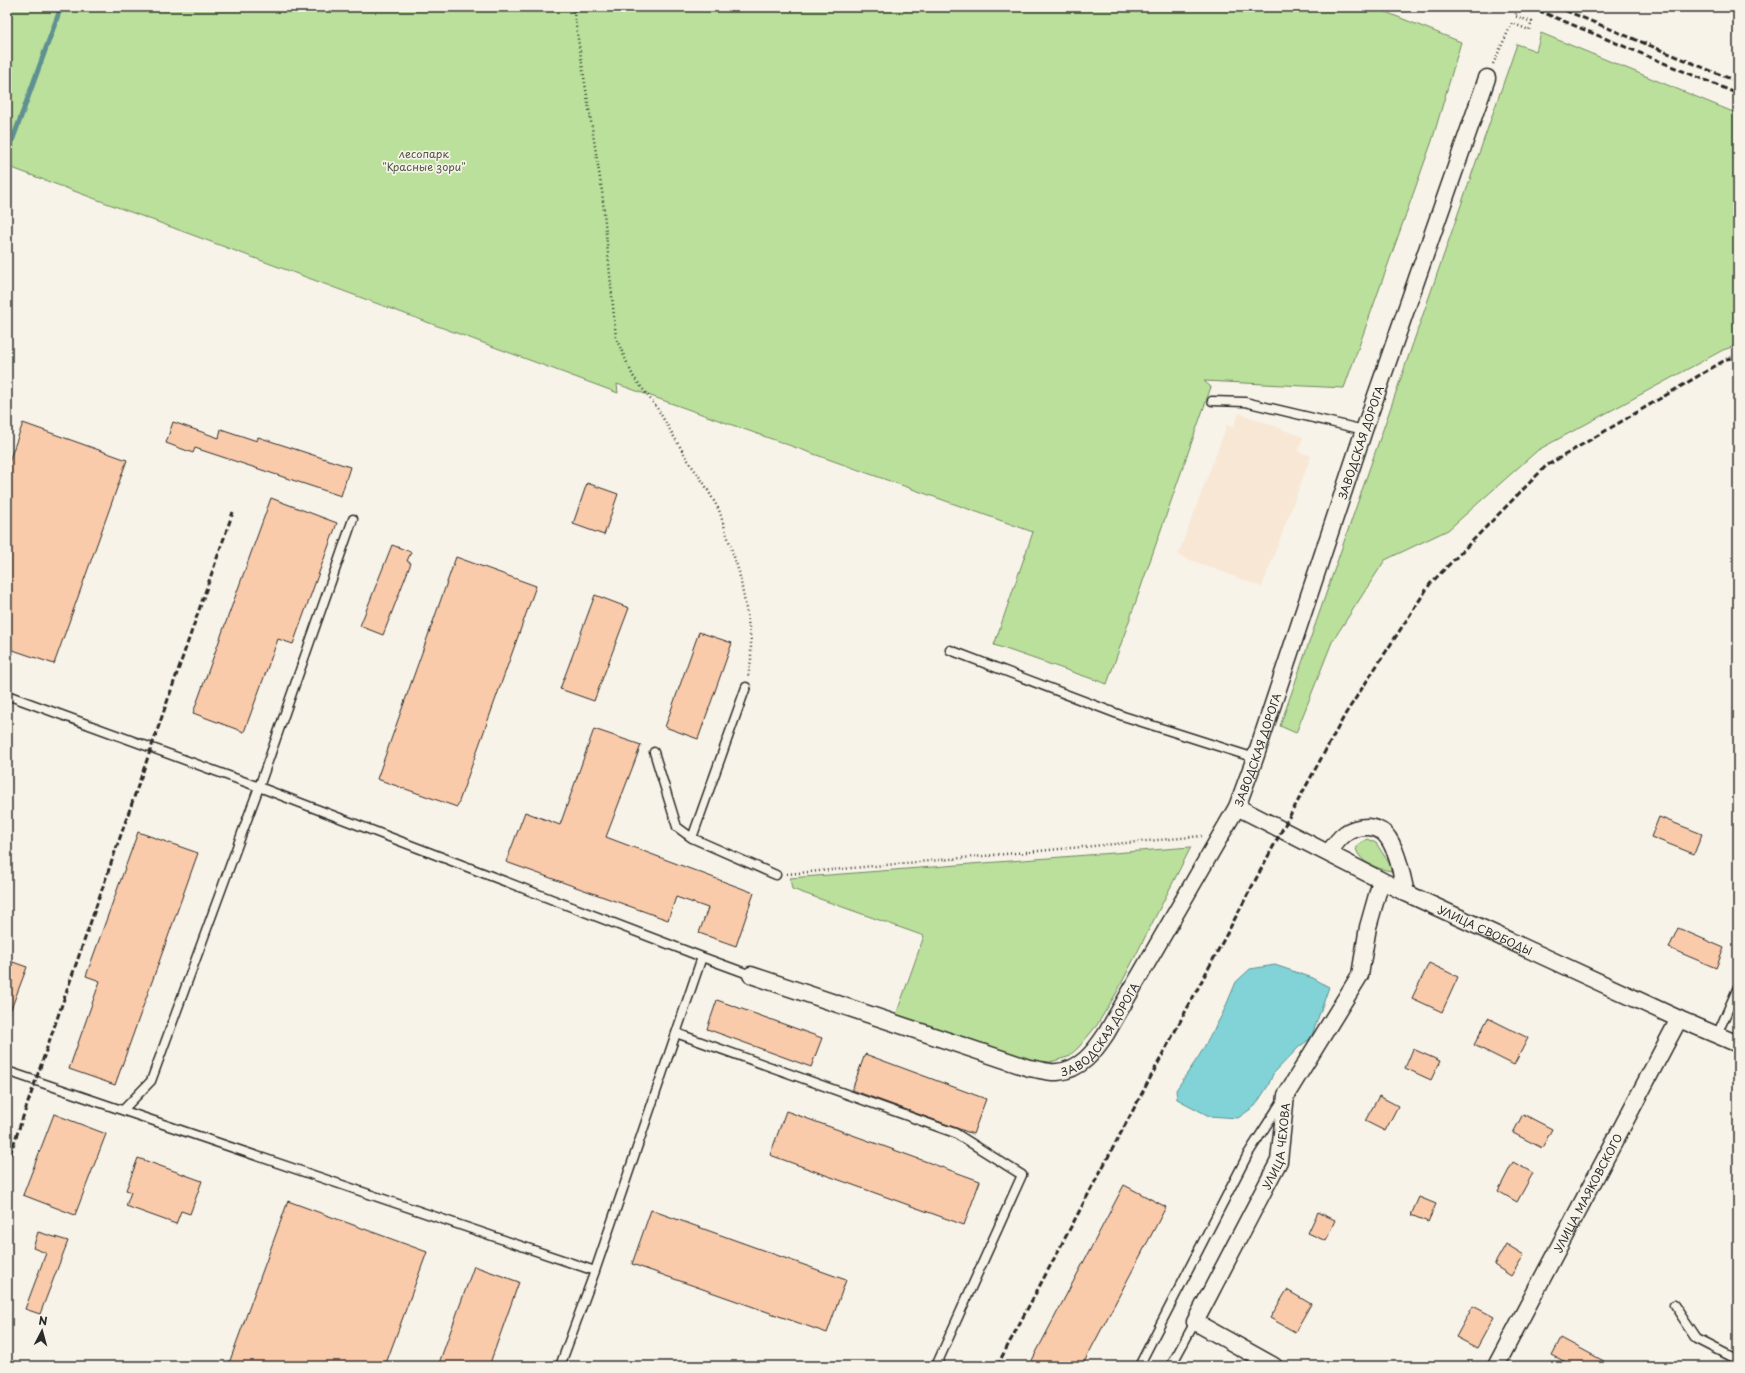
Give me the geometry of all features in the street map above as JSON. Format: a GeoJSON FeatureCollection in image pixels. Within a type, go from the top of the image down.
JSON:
{"type":"FeatureCollection","features":[{"type":"Feature","properties":{"kind":"street","name":"ЗАВОДСКАЯ ДОРОГА"},"geometry":{"type":"LineString","coordinates":[[751,975],[1030,1068],[1056,1072],[1078,1067],[1094,1052],[1106,1034],[1222,834],[1236,807],[1255,758],[1364,430],[1487,78]]}},
{"type":"Feature","properties":{"kind":"street","name":"УЛИЦА СВОБОДЫ"},"geometry":{"type":"LineString","coordinates":[[1236,807],[1406,893],[1679,1019],[1738,1044]]}},
{"type":"Feature","properties":{"kind":"street"},"geometry":{"type":"LineString","coordinates":[[1329,854],[1336,842],[1346,832],[1358,827],[1372,828],[1385,834],[1393,848],[1402,871],[1406,893]]}},
{"type":"Feature","properties":{"kind":"street","name":"УЛИЦА ЧЕХОВА"},"geometry":{"type":"LineString","coordinates":[[1196,1322],[1279,1161],[1286,1095],[1360,975],[1368,926],[1381,881]]}},
{"type":"Feature","properties":{"kind":"street","name":"УЛИЦА МАЯКОВСКОГО"},"geometry":{"type":"LineString","coordinates":[[1496,1366],[1679,1019]]}},
{"type":"Feature","properties":{"kind":"street"},"geometry":{"type":"LineString","coordinates":[[1196,1322],[1274,1366]]}},
{"type":"Feature","properties":{"kind":"lane"},"geometry":{"type":"LineString","coordinates":[[1212,401],[1245,402],[1364,430]]}},
{"type":"Feature","properties":{"kind":"lane"},"geometry":{"type":"LineString","coordinates":[[123,1110],[151,1081],[259,786],[353,519]]}},
{"type":"Feature","properties":{"kind":"lane"},"geometry":{"type":"LineString","coordinates":[[950,650],[1123,716],[1255,758]]}},
{"type":"Feature","properties":{"kind":"lane"},"geometry":{"type":"LineString","coordinates":[[692,838],[746,687]]}},
{"type":"Feature","properties":{"kind":"lane"},"geometry":{"type":"LineString","coordinates":[[7,695],[259,786],[751,975]]}},
{"type":"Feature","properties":{"kind":"lane"},"geometry":{"type":"LineString","coordinates":[[654,752],[677,827],[692,838],[776,875]]}},
{"type":"Feature","properties":{"kind":"lane"},"geometry":{"type":"LineString","coordinates":[[560,1366],[595,1271],[702,957]]}},
{"type":"Feature","properties":{"kind":"lane"},"geometry":{"type":"LineString","coordinates":[[1717,1035],[1738,987]]}},
{"type":"Feature","properties":{"kind":"lane"},"geometry":{"type":"LineString","coordinates":[[676,1034],[955,1132],[1022,1175],[936,1366]]}},
{"type":"Feature","properties":{"kind":"lane"},"geometry":{"type":"LineString","coordinates":[[7,1071],[595,1271]]}},
{"type":"Feature","properties":{"kind":"lane"},"geometry":{"type":"LineString","coordinates":[[1139,1366],[1248,1154],[1286,1095]]}},
{"type":"Feature","properties":{"kind":"lane"},"geometry":{"type":"LineString","coordinates":[[1674,1305],[1697,1339],[1738,1360]]}},
{"type":"Feature","properties":{"kind":"lane"},"geometry":{"type":"LineString","coordinates":[[1171,1366],[1196,1322]]}},
{"type":"Feature","properties":{"kind":"path"},"geometry":{"type":"LineString","coordinates":[[573,7],[602,191],[616,338],[633,376],[657,408],[719,510],[739,572],[747,614],[751,641],[746,687]]}},
{"type":"Feature","properties":{"kind":"path"},"geometry":{"type":"LineString","coordinates":[[1494,62],[1512,23],[1529,30],[1532,22],[1515,16],[1519,7]]}},
{"type":"Feature","properties":{"kind":"path"},"geometry":{"type":"LineString","coordinates":[[776,875],[1222,834]]}},
{"type":"Feature","properties":{"kind":"shaded area"},"geometry":{"type":"Polygon","coordinates":[[[1239,413],[1303,437],[1298,451],[1311,456],[1262,587],[1178,555],[1227,425],[1233,428],[1239,413]]]}},
{"type":"Feature","properties":{"kind":"green space","name":"лесопарк \"Красные зори\""},"geometry":{"type":"Polygon","coordinates":[[[7,7],[1373,7],[1461,42],[1432,141],[1344,388],[1204,381],[1211,387],[1107,684],[994,645],[1033,532],[617,384],[618,393],[12,168],[7,182],[7,7]]]}},
{"type":"Feature","properties":{"kind":"green space"},"geometry":{"type":"Polygon","coordinates":[[[1541,33],[1738,114],[1738,345],[1723,350],[1538,450],[1448,530],[1385,560],[1332,642],[1296,733],[1280,726],[1517,44],[1536,51],[1541,33]]]}},
{"type":"Feature","properties":{"kind":"green space"},"geometry":{"type":"Polygon","coordinates":[[[1367,839],[1376,843],[1391,866],[1391,871],[1381,869],[1365,862],[1358,854],[1356,849],[1360,843],[1367,839]]]}},
{"type":"Feature","properties":{"kind":"green space"},"geometry":{"type":"Polygon","coordinates":[[[1191,847],[1117,992],[1097,1025],[1079,1047],[1068,1057],[1050,1062],[1029,1061],[896,1015],[924,936],[792,889],[790,878],[1191,847]]]}},
{"type":"Feature","properties":{"kind":"water"},"geometry":{"type":"Polygon","coordinates":[[[1275,965],[1313,978],[1329,987],[1311,1038],[1299,1047],[1273,1074],[1268,1086],[1255,1106],[1238,1118],[1209,1116],[1177,1099],[1176,1090],[1199,1056],[1222,1015],[1236,982],[1250,969],[1275,965]]]}},
{"type":"Feature","properties":{"kind":"building"},"geometry":{"type":"Polygon","coordinates":[[[173,422],[219,438],[221,429],[257,441],[258,437],[350,467],[341,496],[195,448],[193,453],[166,443],[173,422]]]}},
{"type":"Feature","properties":{"kind":"building"},"geometry":{"type":"Polygon","coordinates":[[[23,423],[127,460],[54,664],[7,648],[7,467],[23,423]]]}},
{"type":"Feature","properties":{"kind":"building"},"geometry":{"type":"Polygon","coordinates":[[[587,483],[618,494],[604,535],[573,524],[587,483]]]}},
{"type":"Feature","properties":{"kind":"building"},"geometry":{"type":"Polygon","coordinates":[[[271,498],[337,523],[293,644],[278,639],[244,732],[193,713],[271,498]]]}},
{"type":"Feature","properties":{"kind":"building"},"geometry":{"type":"Polygon","coordinates":[[[392,545],[411,552],[407,561],[411,563],[383,635],[360,626],[392,545]]]}},
{"type":"Feature","properties":{"kind":"building"},"geometry":{"type":"Polygon","coordinates":[[[456,557],[536,586],[457,807],[377,779],[456,557]]]}},
{"type":"Feature","properties":{"kind":"building"},"geometry":{"type":"Polygon","coordinates":[[[595,595],[629,608],[594,701],[560,689],[595,595]]]}},
{"type":"Feature","properties":{"kind":"building"},"geometry":{"type":"Polygon","coordinates":[[[699,632],[732,643],[698,739],[665,727],[699,632]]]}},
{"type":"Feature","properties":{"kind":"building"},"geometry":{"type":"Polygon","coordinates":[[[594,729],[641,745],[606,837],[754,893],[736,946],[699,933],[708,908],[676,897],[668,920],[506,862],[525,812],[560,825],[594,729]]]}},
{"type":"Feature","properties":{"kind":"building"},"geometry":{"type":"Polygon","coordinates":[[[1659,817],[1702,834],[1694,854],[1651,837],[1659,817]]]}},
{"type":"Feature","properties":{"kind":"building"},"geometry":{"type":"Polygon","coordinates":[[[138,832],[198,853],[115,1085],[69,1069],[100,981],[86,976],[138,832]]]}},
{"type":"Feature","properties":{"kind":"building"},"geometry":{"type":"Polygon","coordinates":[[[1678,928],[1724,948],[1716,968],[1669,948],[1678,928]]]}},
{"type":"Feature","properties":{"kind":"building"},"geometry":{"type":"Polygon","coordinates":[[[7,960],[27,967],[8,1017],[7,1017],[7,960]]]}},
{"type":"Feature","properties":{"kind":"building"},"geometry":{"type":"Polygon","coordinates":[[[1429,963],[1458,977],[1442,1012],[1412,998],[1429,963]]]}},
{"type":"Feature","properties":{"kind":"building"},"geometry":{"type":"Polygon","coordinates":[[[717,1000],[822,1038],[811,1067],[707,1029],[717,1000]]]}},
{"type":"Feature","properties":{"kind":"building"},"geometry":{"type":"Polygon","coordinates":[[[1488,1018],[1528,1038],[1514,1065],[1474,1045],[1488,1018]]]}},
{"type":"Feature","properties":{"kind":"building"},"geometry":{"type":"Polygon","coordinates":[[[1413,1049],[1440,1061],[1431,1080],[1405,1068],[1413,1049]]]}},
{"type":"Feature","properties":{"kind":"building"},"geometry":{"type":"Polygon","coordinates":[[[865,1054],[986,1099],[973,1134],[852,1090],[865,1054]]]}},
{"type":"Feature","properties":{"kind":"building"},"geometry":{"type":"Polygon","coordinates":[[[1379,1096],[1398,1106],[1385,1131],[1365,1121],[1379,1096]]]}},
{"type":"Feature","properties":{"kind":"building"},"geometry":{"type":"Polygon","coordinates":[[[786,1111],[980,1181],[964,1225],[770,1155],[786,1111]]]}},
{"type":"Feature","properties":{"kind":"building"},"geometry":{"type":"Polygon","coordinates":[[[54,1114],[106,1134],[75,1215],[23,1195],[54,1114]]]}},
{"type":"Feature","properties":{"kind":"building"},"geometry":{"type":"Polygon","coordinates":[[[1523,1114],[1552,1129],[1542,1148],[1513,1133],[1523,1114]]]}},
{"type":"Feature","properties":{"kind":"building"},"geometry":{"type":"Polygon","coordinates":[[[138,1158],[202,1181],[190,1214],[181,1211],[176,1224],[126,1206],[131,1192],[126,1190],[138,1158]]]}},
{"type":"Feature","properties":{"kind":"building"},"geometry":{"type":"Polygon","coordinates":[[[1513,1162],[1533,1173],[1517,1202],[1498,1191],[1513,1162]]]}},
{"type":"Feature","properties":{"kind":"building"},"geometry":{"type":"Polygon","coordinates":[[[1124,1185],[1166,1207],[1082,1366],[1029,1366],[1124,1185]]]}},
{"type":"Feature","properties":{"kind":"building"},"geometry":{"type":"Polygon","coordinates":[[[1419,1197],[1436,1204],[1428,1222],[1411,1215],[1419,1197]]]}},
{"type":"Feature","properties":{"kind":"building"},"geometry":{"type":"Polygon","coordinates":[[[288,1201],[427,1252],[385,1366],[228,1366],[288,1201]]]}},
{"type":"Feature","properties":{"kind":"building"},"geometry":{"type":"Polygon","coordinates":[[[651,1210],[846,1280],[827,1333],[632,1264],[651,1210]]]}},
{"type":"Feature","properties":{"kind":"building"},"geometry":{"type":"Polygon","coordinates":[[[1318,1212],[1335,1220],[1326,1241],[1308,1233],[1318,1212]]]}},
{"type":"Feature","properties":{"kind":"building"},"geometry":{"type":"Polygon","coordinates":[[[38,1232],[68,1241],[40,1314],[25,1309],[46,1253],[33,1248],[38,1232]]]}},
{"type":"Feature","properties":{"kind":"building"},"geometry":{"type":"Polygon","coordinates":[[[1506,1244],[1524,1255],[1511,1276],[1494,1265],[1506,1244]]]}},
{"type":"Feature","properties":{"kind":"building"},"geometry":{"type":"Polygon","coordinates":[[[474,1266],[519,1282],[489,1366],[438,1366],[474,1266]]]}},
{"type":"Feature","properties":{"kind":"building"},"geometry":{"type":"Polygon","coordinates":[[[1287,1290],[1311,1304],[1295,1332],[1270,1318],[1287,1290]]]}},
{"type":"Feature","properties":{"kind":"building"},"geometry":{"type":"Polygon","coordinates":[[[1473,1306],[1494,1317],[1477,1348],[1456,1337],[1473,1306]]]}},
{"type":"Feature","properties":{"kind":"building"},"geometry":{"type":"Polygon","coordinates":[[[1561,1338],[1613,1366],[1573,1366],[1552,1355],[1561,1338]]]}},
{"type":"Feature","properties":{"kind":"waterway"},"geometry":{"type":"LineString","coordinates":[[7,155],[61,7]]}},
{"type":"Feature","properties":{"kind":"railway"},"geometry":{"type":"LineString","coordinates":[[1530,7],[1738,94]]}},
{"type":"Feature","properties":{"kind":"railway"},"geometry":{"type":"LineString","coordinates":[[1557,7],[1738,82]]}},
{"type":"Feature","properties":{"kind":"railway"},"geometry":{"type":"LineString","coordinates":[[997,1366],[1282,830],[1346,713],[1430,584],[1546,466],[1727,359],[1738,356]]}},
{"type":"Feature","properties":{"kind":"railway"},"geometry":{"type":"LineString","coordinates":[[7,1163],[233,512]]}}]}
